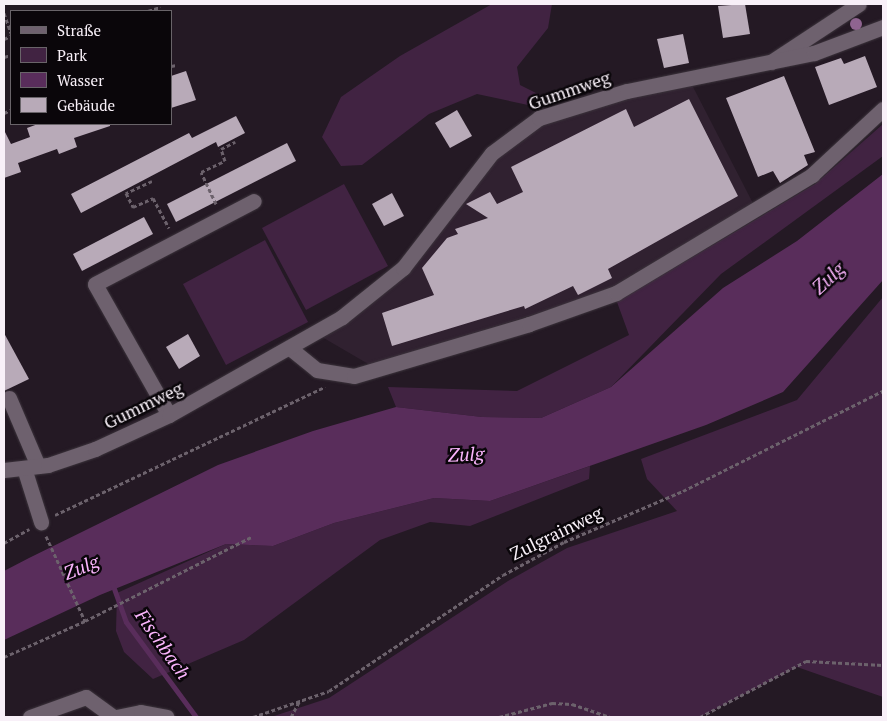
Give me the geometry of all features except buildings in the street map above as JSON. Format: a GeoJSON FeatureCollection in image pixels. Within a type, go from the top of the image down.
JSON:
{"type":"FeatureCollection","features":[{"type":"Feature","properties":{"kind":"street"},"geometry":{"type":"LineString","coordinates":[[769,64],[786,48],[859,4]]}},
{"type":"Feature","properties":{"kind":"street","name":"Gummweg"},"geometry":{"type":"LineString","coordinates":[[4,470],[31,467],[95,449],[169,415],[291,349],[342,317],[392,280],[473,174],[523,126],[574,105],[618,93],[769,64],[814,53],[883,27]]}},
{"type":"Feature","properties":{"kind":"street"},"geometry":{"type":"LineString","coordinates":[[291,349],[317,370],[347,377],[529,324],[616,293],[812,175],[883,109]]}},
{"type":"Feature","properties":{"kind":"street"},"geometry":{"type":"LineString","coordinates":[[169,415],[95,284],[254,201]]}},
{"type":"Feature","properties":{"kind":"street"},"geometry":{"type":"LineString","coordinates":[[9,398],[31,467],[43,528]]}},
{"type":"Feature","properties":{"kind":"street"},"geometry":{"type":"LineString","coordinates":[[30,717],[86,698],[115,717],[141,712],[167,717]]}},
{"type":"Feature","properties":{"kind":"path"},"geometry":{"type":"LineString","coordinates":[[151,10],[160,7]]}},
{"type":"Feature","properties":{"kind":"path"},"geometry":{"type":"LineString","coordinates":[[4,13],[10,32]]}},
{"type":"Feature","properties":{"kind":"path"},"geometry":{"type":"LineString","coordinates":[[172,66],[177,65]]}},
{"type":"Feature","properties":{"kind":"path"},"geometry":{"type":"LineString","coordinates":[[223,218],[201,172],[225,161],[221,149],[235,142]]}},
{"type":"Feature","properties":{"kind":"path"},"geometry":{"type":"LineString","coordinates":[[152,180],[126,193],[134,207],[153,198],[176,242]]}},
{"type":"Feature","properties":{"kind":"path"},"geometry":{"type":"LineString","coordinates":[[85,621],[43,528],[347,377]]}},
{"type":"Feature","properties":{"kind":"path","name":"Zulgrainweg"},"geometry":{"type":"LineString","coordinates":[[253,717],[329,691],[504,575],[564,542],[683,491],[883,391]]}},
{"type":"Feature","properties":{"kind":"path"},"geometry":{"type":"LineString","coordinates":[[4,657],[85,621],[251,537]]}},
{"type":"Feature","properties":{"kind":"path"},"geometry":{"type":"LineString","coordinates":[[700,717],[806,661],[832,660],[883,665]]}},
{"type":"Feature","properties":{"kind":"path"},"geometry":{"type":"LineString","coordinates":[[291,717],[300,700]]}},
{"type":"Feature","properties":{"kind":"path"},"geometry":{"type":"LineString","coordinates":[[499,717],[559,704],[572,704],[610,717]]}},
{"type":"Feature","properties":{"kind":"shaded area"},"geometry":{"type":"Polygon","coordinates":[[[691,83],[758,213],[607,292],[370,365],[322,337],[406,276],[465,191],[519,137],[571,109],[691,83]]]}},
{"type":"Feature","properties":{"kind":"green space"},"geometry":{"type":"Polygon","coordinates":[[[492,4],[552,4],[548,28],[517,67],[520,85],[546,98],[528,105],[477,94],[429,114],[362,165],[341,166],[322,137],[341,97],[400,56],[492,4]]]}},
{"type":"Feature","properties":{"kind":"green space"},"geometry":{"type":"Polygon","coordinates":[[[883,124],[883,156],[721,274],[611,387],[541,418],[482,417],[396,407],[388,387],[517,391],[629,335],[617,302],[815,184],[883,124]]]}},
{"type":"Feature","properties":{"kind":"green space"},"geometry":{"type":"Polygon","coordinates":[[[344,184],[388,266],[306,310],[262,228],[344,184]]]}},
{"type":"Feature","properties":{"kind":"green space"},"geometry":{"type":"Polygon","coordinates":[[[265,240],[308,322],[226,365],[183,284],[265,240]]]}},
{"type":"Feature","properties":{"kind":"green space"},"geometry":{"type":"Polygon","coordinates":[[[883,297],[883,697],[797,667],[700,717],[271,717],[329,698],[508,581],[567,548],[677,511],[647,479],[641,459],[797,400],[883,297]]]}},
{"type":"Feature","properties":{"kind":"green space"},"geometry":{"type":"Polygon","coordinates":[[[590,466],[589,479],[470,526],[430,522],[380,540],[244,640],[153,679],[124,652],[116,631],[117,593],[226,544],[273,546],[334,523],[434,498],[490,501],[590,466]]]}},
{"type":"Feature","properties":{"kind":"water","name":"Zulg"},"geometry":{"type":"Polygon","coordinates":[[[883,174],[883,280],[783,392],[706,425],[490,501],[434,498],[334,523],[273,546],[226,544],[100,595],[4,640],[4,571],[218,465],[313,431],[396,407],[482,417],[541,418],[611,387],[723,288],[797,241],[883,174]]]}},
{"type":"Feature","properties":{"kind":"waterway","name":"Fischbach"},"geometry":{"type":"LineString","coordinates":[[112,583],[126,622],[196,717]]}}]}
